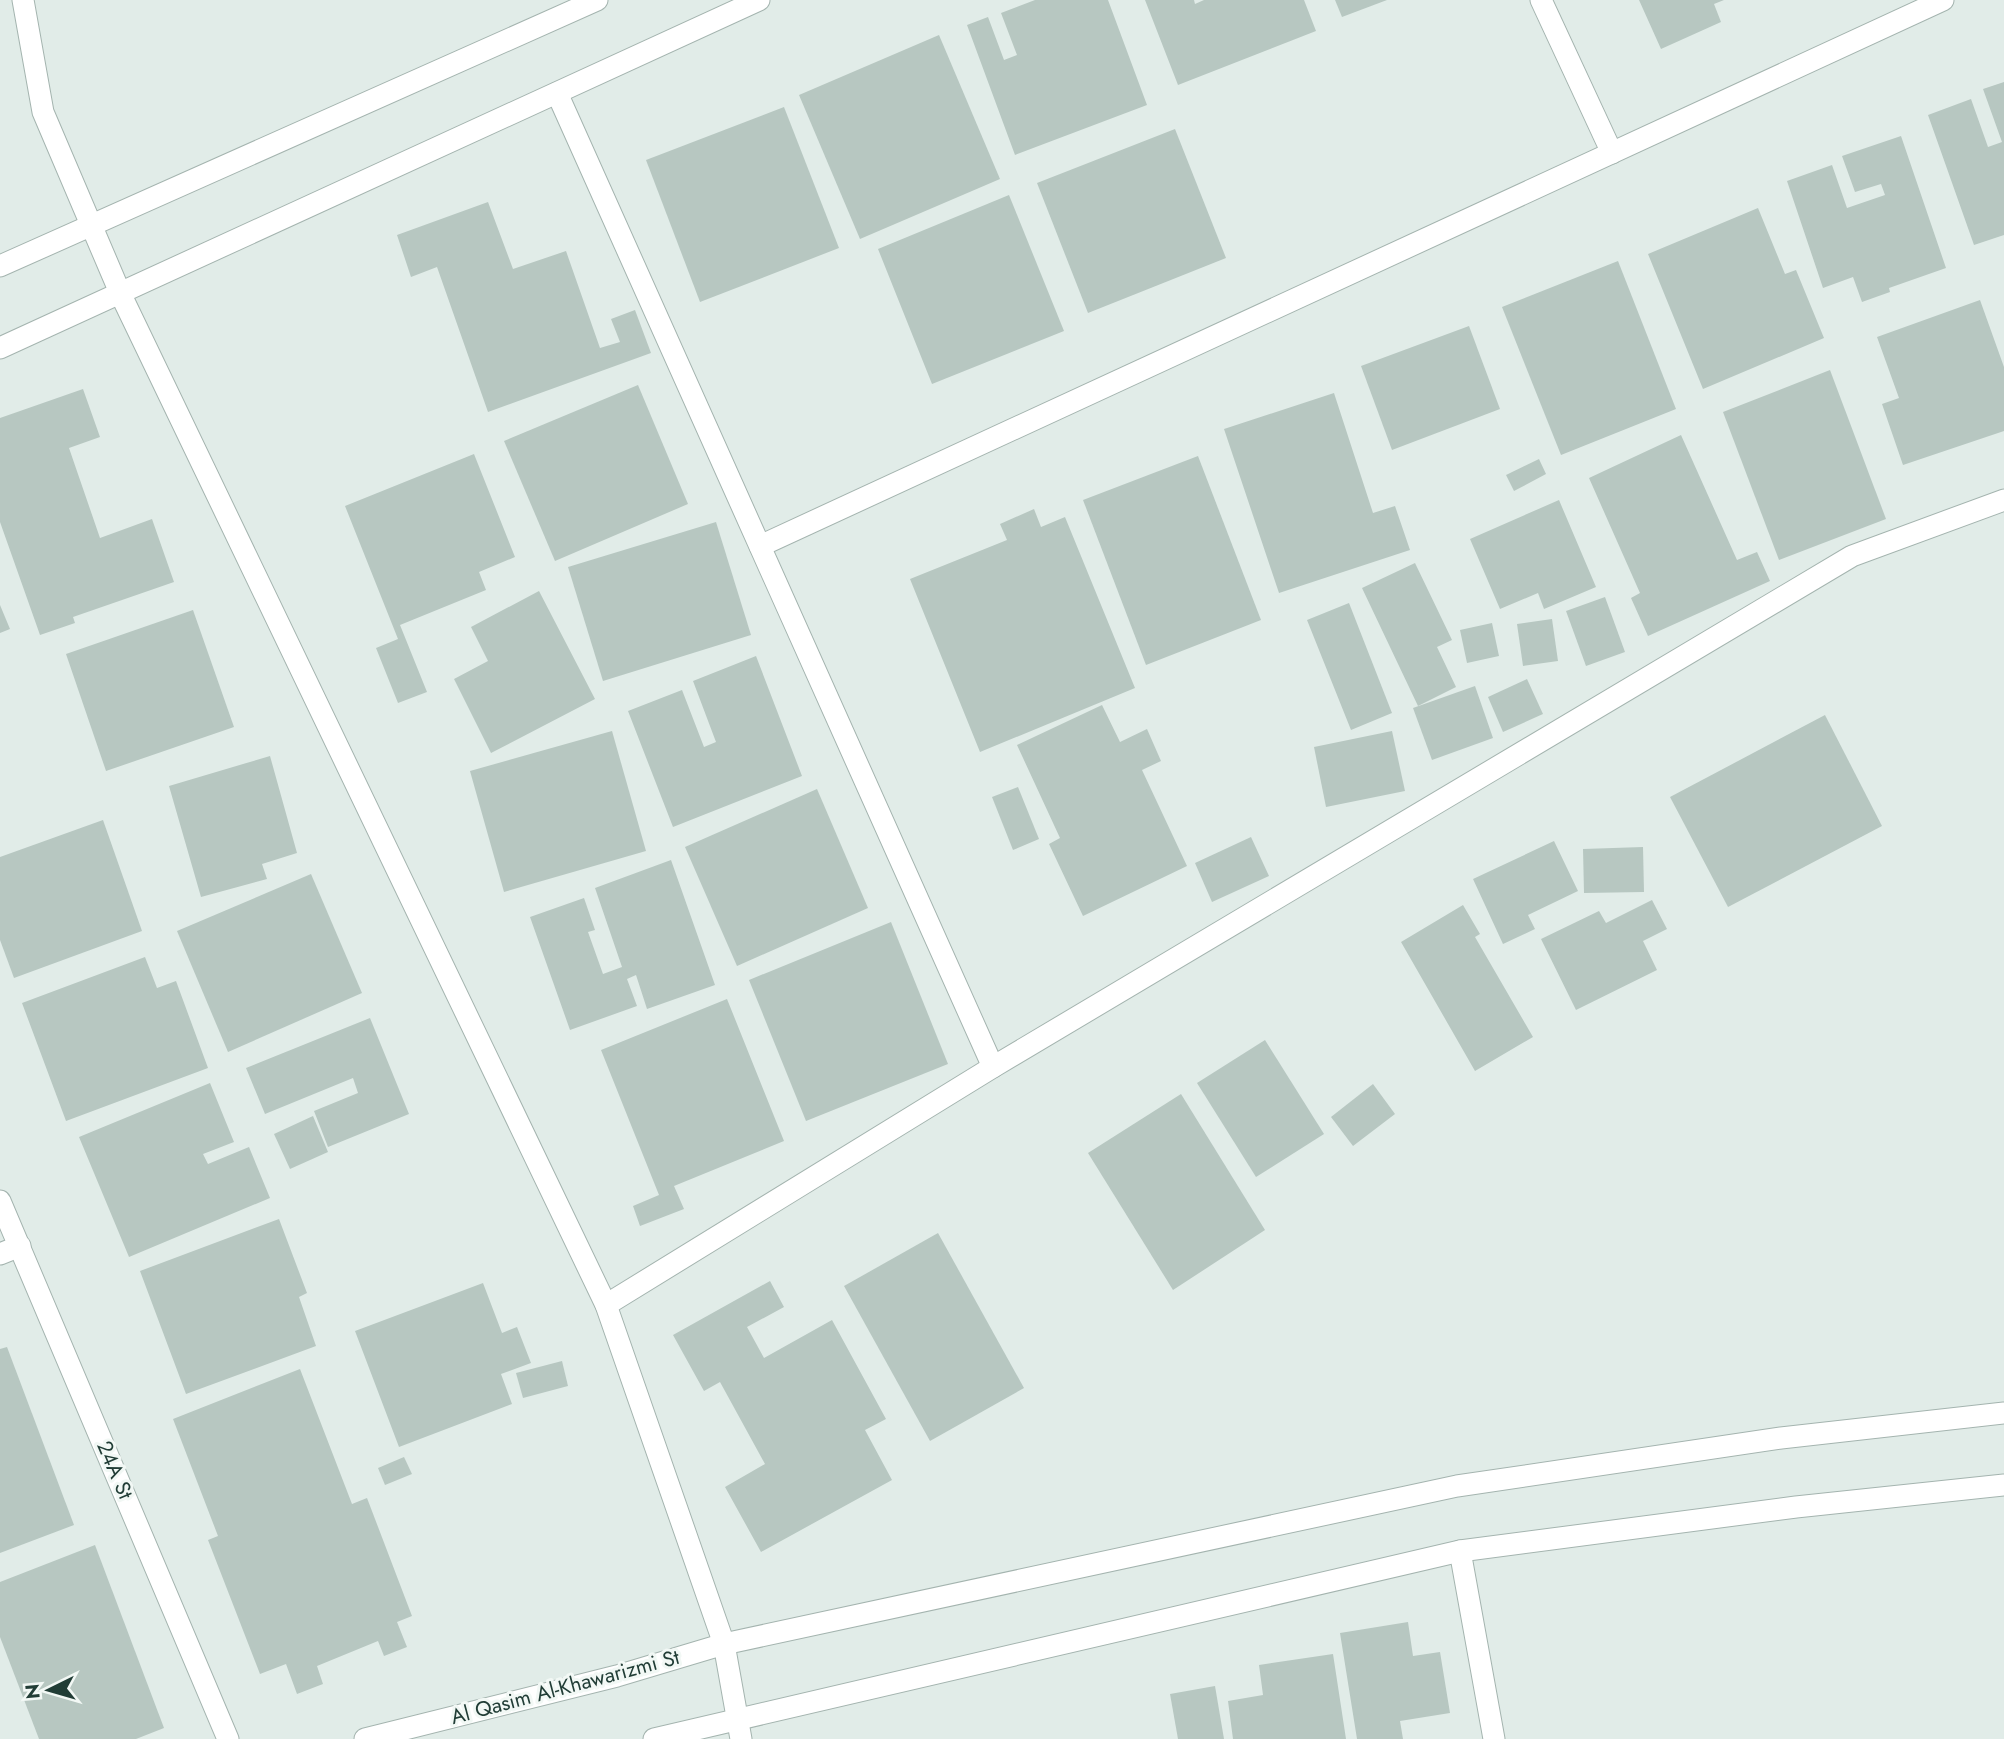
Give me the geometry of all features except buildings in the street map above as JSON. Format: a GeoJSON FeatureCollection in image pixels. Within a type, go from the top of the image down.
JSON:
{"type":"FeatureCollection","features":[{"type":"Feature","properties":{"kind":"street"},"geometry":{"type":"LineString","coordinates":[[23,0],[43,112],[121,295],[606,1305],[724,1644],[738,1729]]}},
{"type":"Feature","properties":{"kind":"street"},"geometry":{"type":"LineString","coordinates":[[0,266],[597,0]]}},
{"type":"Feature","properties":{"kind":"street"},"geometry":{"type":"LineString","coordinates":[[0,348],[121,295],[759,0]]}},
{"type":"Feature","properties":{"kind":"street"},"geometry":{"type":"LineString","coordinates":[[1541,0],[1612,153]]}},
{"type":"Feature","properties":{"kind":"street"},"geometry":{"type":"LineString","coordinates":[[760,546],[1943,0]]}},
{"type":"Feature","properties":{"kind":"street"},"geometry":{"type":"LineString","coordinates":[[557,93],[993,1067]]}},
{"type":"Feature","properties":{"kind":"street"},"geometry":{"type":"LineString","coordinates":[[606,1305],[993,1067],[1852,556],[2004,500]]}},
{"type":"Feature","properties":{"kind":"street","name":"24A St"},"geometry":{"type":"LineString","coordinates":[[0,1201],[228,1739]]}},
{"type":"Feature","properties":{"kind":"street"},"geometry":{"type":"LineString","coordinates":[[0,1254],[20,1245]]}},
{"type":"Feature","properties":{"kind":"street","name":"Al Qasim Al-Khawarizmi St"},"geometry":{"type":"LineString","coordinates":[[365,1739],[617,1676],[724,1644],[1457,1486],[1782,1438],[2004,1413]]}},
{"type":"Feature","properties":{"kind":"street"},"geometry":{"type":"LineString","coordinates":[[654,1739],[738,1729],[1460,1551],[1796,1507],[2004,1485]]}},
{"type":"Feature","properties":{"kind":"street"},"geometry":{"type":"LineString","coordinates":[[1460,1551],[1494,1739]]}}]}
